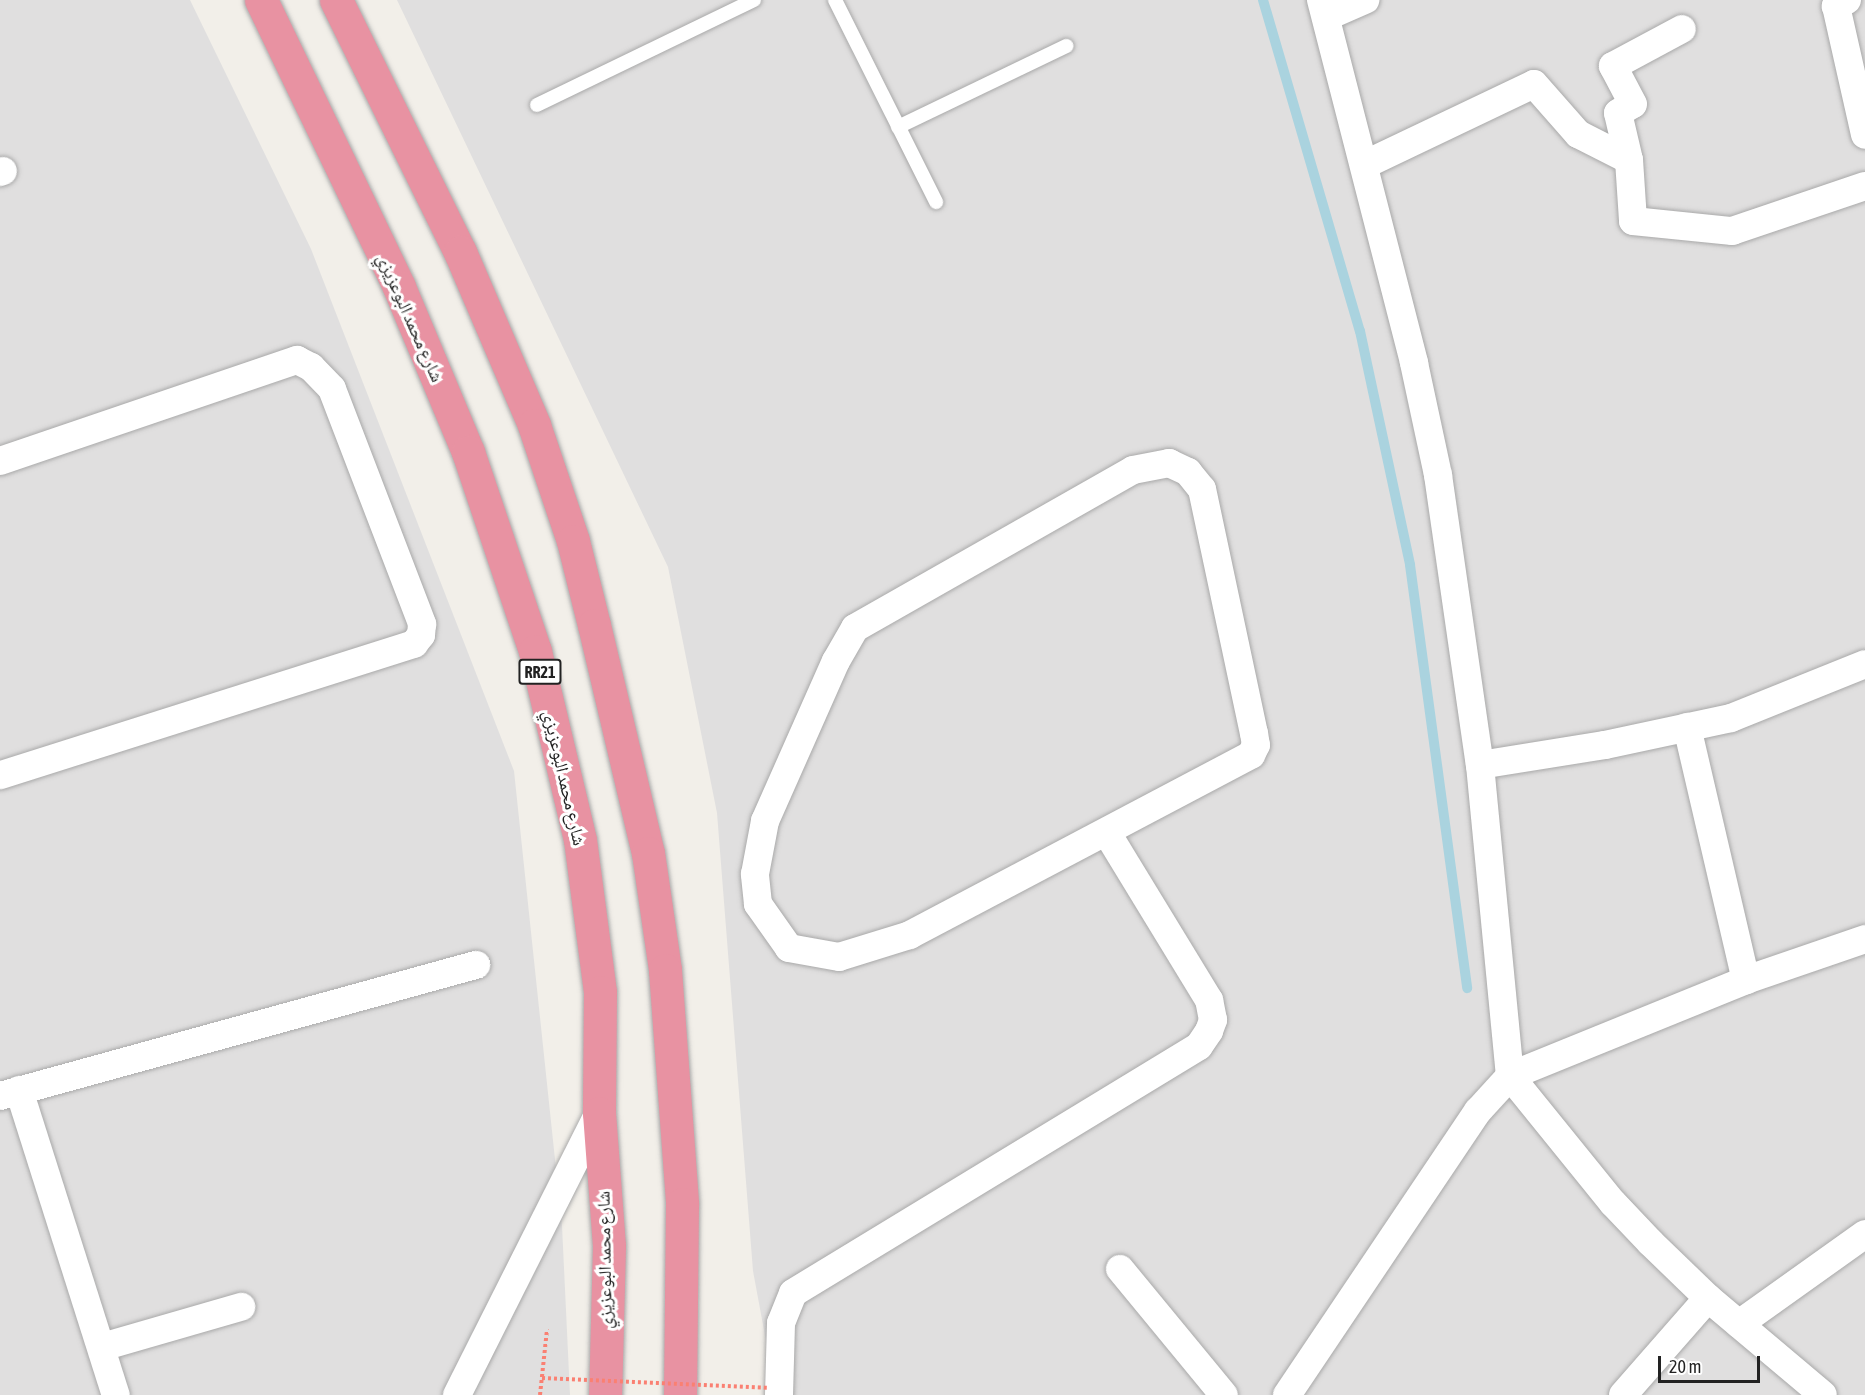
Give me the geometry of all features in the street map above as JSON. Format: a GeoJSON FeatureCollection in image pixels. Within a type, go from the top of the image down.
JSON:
{"type":"FeatureCollection","features":[{"type":"Feature","properties":{"kind":"highway","name":"شارع محمد البوعزيزي"},"geometry":{"type":"LineString","coordinates":[[259,0],[399,287],[463,441],[535,651],[580,840],[600,992],[599,1113],[609,1246],[605,1395]]}},
{"type":"Feature","properties":{"kind":"highway"},"geometry":{"type":"LineString","coordinates":[[336,0],[460,252],[534,425],[573,541],[597,636],[648,853],[666,980],[682,1204],[680,1395]]}},
{"type":"Feature","properties":{"kind":"street"},"geometry":{"type":"LineString","coordinates":[[1365,0],[1323,9],[1364,165],[1438,475],[1480,765],[1510,1076],[1613,1203],[1708,1298],[1823,1395]]}},
{"type":"Feature","properties":{"kind":"street"},"geometry":{"type":"LineString","coordinates":[[1847,0],[1836,6],[1865,135]]}},
{"type":"Feature","properties":{"kind":"street"},"geometry":{"type":"LineString","coordinates":[[1682,29],[1613,66],[1633,104],[1618,113],[1629,160],[1633,221],[1732,231],[1865,186]]}},
{"type":"Feature","properties":{"kind":"street"},"geometry":{"type":"LineString","coordinates":[[1364,165],[1534,84],[1578,134],[1629,160]]}},
{"type":"Feature","properties":{"kind":"street"},"geometry":{"type":"LineString","coordinates":[[0,461],[297,360],[311,367],[332,389],[422,624],[421,635],[414,644],[0,775]]}},
{"type":"Feature","properties":{"kind":"street"},"geometry":{"type":"LineString","coordinates":[[1169,463],[1188,472],[1202,489],[1256,745],[1242,763],[1107,833],[910,935],[839,957],[789,948],[758,904],[755,874],[765,821],[836,661],[855,628],[1133,470],[1169,463]]}},
{"type":"Feature","properties":{"kind":"street"},"geometry":{"type":"LineString","coordinates":[[1480,765],[1731,718],[1865,664]]}},
{"type":"Feature","properties":{"kind":"street"},"geometry":{"type":"LineString","coordinates":[[1687,728],[1746,980]]}},
{"type":"Feature","properties":{"kind":"street"},"geometry":{"type":"LineString","coordinates":[[773,1391],[781,1323],[793,1293],[1199,1046],[1209,1031],[1213,1020],[1209,1000],[1107,833]]}},
{"type":"Feature","properties":{"kind":"street"},"geometry":{"type":"LineString","coordinates":[[1287,1395],[1479,1111],[1510,1076],[1746,980],[1865,939]]}},
{"type":"Feature","properties":{"kind":"street"},"geometry":{"type":"LineString","coordinates":[[116,1395],[102,1347],[9,1093],[476,965]]}},
{"type":"Feature","properties":{"kind":"street"},"geometry":{"type":"LineString","coordinates":[[457,1395],[599,1113]]}},
{"type":"Feature","properties":{"kind":"street"},"geometry":{"type":"LineString","coordinates":[[1738,1324],[1865,1234]]}},
{"type":"Feature","properties":{"kind":"street"},"geometry":{"type":"LineString","coordinates":[[1120,1269],[1224,1395]]}},
{"type":"Feature","properties":{"kind":"street"},"geometry":{"type":"LineString","coordinates":[[1623,1395],[1708,1298]]}},
{"type":"Feature","properties":{"kind":"street"},"geometry":{"type":"LineString","coordinates":[[102,1347],[241,1307]]}},
{"type":"Feature","properties":{"kind":"lane"},"geometry":{"type":"LineString","coordinates":[[537,105],[754,0]]}},
{"type":"Feature","properties":{"kind":"lane"},"geometry":{"type":"LineString","coordinates":[[835,0],[936,202]]}},
{"type":"Feature","properties":{"kind":"lane"},"geometry":{"type":"LineString","coordinates":[[898,127],[1066,46]]}},
{"type":"Feature","properties":{"kind":"path"},"geometry":{"type":"LineString","coordinates":[[540,1395],[547,1329]]}},
{"type":"Feature","properties":{"kind":"path"},"geometry":{"type":"LineString","coordinates":[[542,1378],[773,1391]]}},
{"type":"Feature","properties":{"kind":"shaded area"},"geometry":{"type":"Polygon","coordinates":[[[0,0],[190,0],[311,249],[514,771],[562,1226],[570,1395],[0,1395],[0,0]]]}},
{"type":"Feature","properties":{"kind":"shaded area"},"geometry":{"type":"Polygon","coordinates":[[[397,0],[1865,0],[1865,1395],[776,1395],[753,1271],[717,813],[668,567],[397,0]]]}},
{"type":"Feature","properties":{"kind":"waterway"},"geometry":{"type":"LineString","coordinates":[[1263,0],[1360,331],[1410,565],[1467,988]]}}]}
